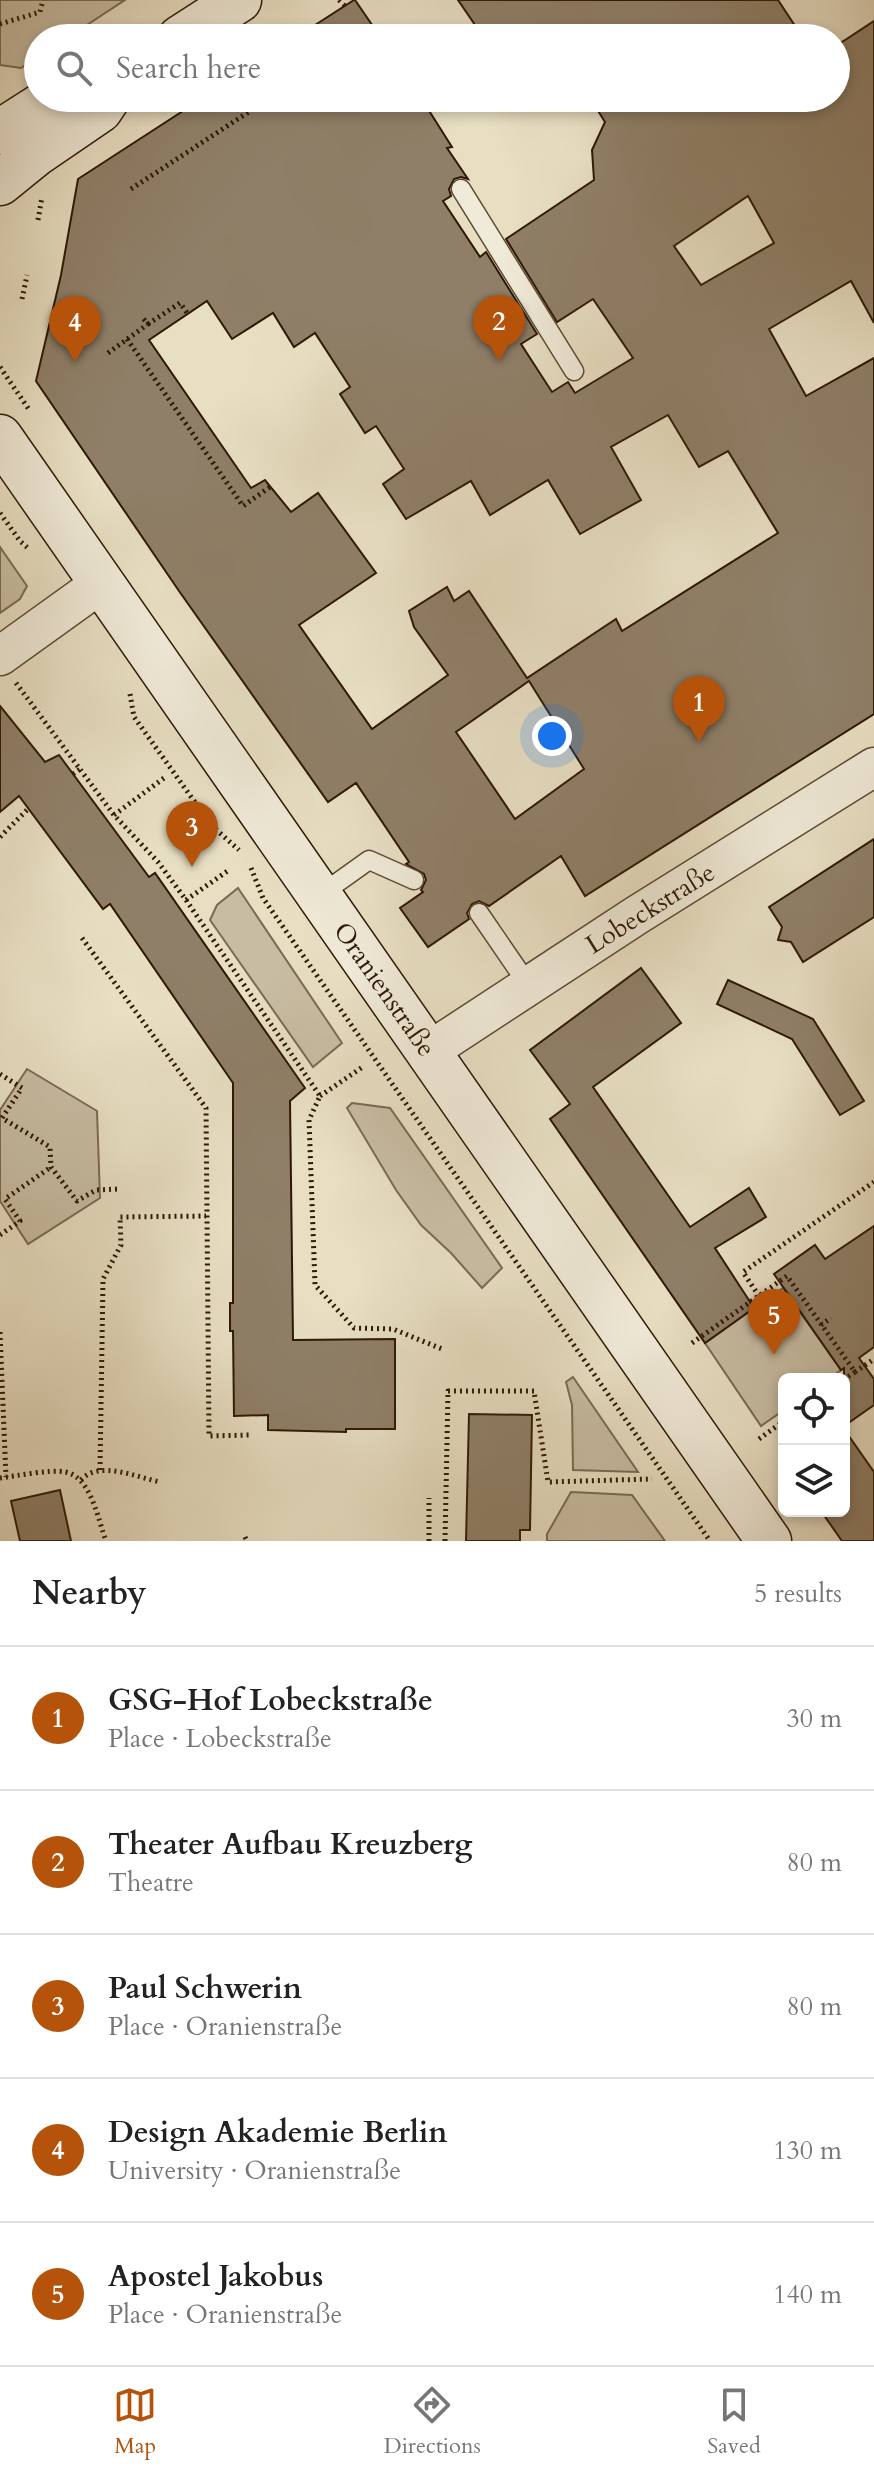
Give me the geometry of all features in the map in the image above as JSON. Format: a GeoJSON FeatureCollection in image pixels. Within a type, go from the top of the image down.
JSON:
{"type":"FeatureCollection","features":[{"type":"Feature","properties":{"kind":"main road"},"geometry":{"type":"LineString","coordinates":[[202,24],[239,0]]}},
{"type":"Feature","properties":{"kind":"main road"},"geometry":{"type":"LineString","coordinates":[[0,132],[31,112]]}},
{"type":"Feature","properties":{"kind":"main road"},"geometry":{"type":"LineString","coordinates":[[0,183],[97,112]]}},
{"type":"Feature","properties":{"kind":"main road","name":"Oranienstraße"},"geometry":{"type":"LineString","coordinates":[[0,437],[769,1541]]}},
{"type":"Feature","properties":{"kind":"street"},"geometry":{"type":"LineString","coordinates":[[7,668],[103,582]]}},
{"type":"Feature","properties":{"kind":"street","name":"Lobeckstraße"},"geometry":{"type":"LineString","coordinates":[[429,1051],[874,767]]}},
{"type":"Feature","properties":{"kind":"lane"},"geometry":{"type":"LineString","coordinates":[[461,189],[574,371]]}},
{"type":"Feature","properties":{"kind":"lane"},"geometry":{"type":"LineString","coordinates":[[320,895],[369,860],[414,880]]}},
{"type":"Feature","properties":{"kind":"lane"},"geometry":{"type":"LineString","coordinates":[[479,913],[529,986]]}},
{"type":"Feature","properties":{"kind":"path"},"geometry":{"type":"LineString","coordinates":[[0,24],[40,12],[43,0]]}},
{"type":"Feature","properties":{"kind":"path"},"geometry":{"type":"LineString","coordinates":[[339,0],[345,6]]}},
{"type":"Feature","properties":{"kind":"path"},"geometry":{"type":"LineString","coordinates":[[131,189],[249,112]]}},
{"type":"Feature","properties":{"kind":"path"},"geometry":{"type":"LineString","coordinates":[[38,220],[42,196]]}},
{"type":"Feature","properties":{"kind":"path"},"geometry":{"type":"LineString","coordinates":[[22,299],[27,275]]}},
{"type":"Feature","properties":{"kind":"path"},"geometry":{"type":"LineString","coordinates":[[108,353],[180,303],[188,314]]}},
{"type":"Feature","properties":{"kind":"path"},"geometry":{"type":"LineString","coordinates":[[142,317],[148,324]]}},
{"type":"Feature","properties":{"kind":"path"},"geometry":{"type":"LineString","coordinates":[[127,339],[243,506],[270,487]]}},
{"type":"Feature","properties":{"kind":"path"},"geometry":{"type":"LineString","coordinates":[[0,513],[20,541],[38,556]]}},
{"type":"Feature","properties":{"kind":"path"},"geometry":{"type":"LineString","coordinates":[[7,668],[114,815],[158,862],[186,900],[320,1096]]}},
{"type":"Feature","properties":{"kind":"path"},"geometry":{"type":"LineString","coordinates":[[128,686],[134,717],[212,826],[242,852]]}},
{"type":"Feature","properties":{"kind":"path"},"geometry":{"type":"LineString","coordinates":[[73,774],[80,769]]}},
{"type":"Feature","properties":{"kind":"path"},"geometry":{"type":"LineString","coordinates":[[114,815],[164,778]]}},
{"type":"Feature","properties":{"kind":"path"},"geometry":{"type":"LineString","coordinates":[[0,837],[28,809]]}},
{"type":"Feature","properties":{"kind":"path"},"geometry":{"type":"LineString","coordinates":[[250,865],[263,898],[710,1541]]}},
{"type":"Feature","properties":{"kind":"path"},"geometry":{"type":"LineString","coordinates":[[186,900],[229,870]]}},
{"type":"Feature","properties":{"kind":"path"},"geometry":{"type":"LineString","coordinates":[[82,938],[206,1108],[209,1436],[250,1435]]}},
{"type":"Feature","properties":{"kind":"path"},"geometry":{"type":"LineString","coordinates":[[364,1066],[320,1096],[309,1120],[315,1285],[354,1328],[393,1329],[442,1349]]}},
{"type":"Feature","properties":{"kind":"path"},"geometry":{"type":"LineString","coordinates":[[0,1074],[22,1088],[2,1118],[50,1147],[51,1167],[77,1201],[96,1190],[119,1189]]}},
{"type":"Feature","properties":{"kind":"path"},"geometry":{"type":"LineString","coordinates":[[0,1235],[20,1221],[5,1199],[51,1167]]}},
{"type":"Feature","properties":{"kind":"path"},"geometry":{"type":"LineString","coordinates":[[759,1296],[743,1272],[874,1182]]}},
{"type":"Feature","properties":{"kind":"path"},"geometry":{"type":"LineString","coordinates":[[100,1470],[103,1279],[121,1245],[120,1217],[206,1216]]}},
{"type":"Feature","properties":{"kind":"path"},"geometry":{"type":"LineString","coordinates":[[692,1343],[787,1276],[855,1372]]}},
{"type":"Feature","properties":{"kind":"path"},"geometry":{"type":"LineString","coordinates":[[821,1325],[831,1318]]}},
{"type":"Feature","properties":{"kind":"path"},"geometry":{"type":"LineString","coordinates":[[0,1332],[3,1478],[65,1472],[81,1480],[106,1541]]}},
{"type":"Feature","properties":{"kind":"path"},"geometry":{"type":"LineString","coordinates":[[850,1375],[874,1359]]}},
{"type":"Feature","properties":{"kind":"path"},"geometry":{"type":"LineString","coordinates":[[445,1541],[448,1391],[534,1391],[548,1482],[652,1479]]}},
{"type":"Feature","properties":{"kind":"path"},"geometry":{"type":"LineString","coordinates":[[759,1439],[778,1425]]}},
{"type":"Feature","properties":{"kind":"path"},"geometry":{"type":"LineString","coordinates":[[81,1480],[88,1472],[100,1470],[160,1482]]}},
{"type":"Feature","properties":{"kind":"path"},"geometry":{"type":"LineString","coordinates":[[429,1498],[429,1541]]}},
{"type":"Feature","properties":{"kind":"shaded area"},"geometry":{"type":"Polygon","coordinates":[[[0,0],[125,0],[88,24],[24,24],[24,66],[0,65],[0,0]]]}},
{"type":"Feature","properties":{"kind":"shaded area"},"geometry":{"type":"Polygon","coordinates":[[[0,547],[27,586],[20,599],[0,613],[0,547]]]}},
{"type":"Feature","properties":{"kind":"shaded area"},"geometry":{"type":"Polygon","coordinates":[[[238,888],[342,1043],[313,1067],[210,920],[217,905],[238,888]]]}},
{"type":"Feature","properties":{"kind":"shaded area"},"geometry":{"type":"Polygon","coordinates":[[[27,1069],[97,1111],[100,1198],[28,1244],[0,1201],[0,1110],[27,1069]]]}},
{"type":"Feature","properties":{"kind":"shaded area"},"geometry":{"type":"Polygon","coordinates":[[[352,1103],[390,1108],[502,1268],[482,1288],[421,1225],[396,1190],[347,1108],[352,1103]]]}},
{"type":"Feature","properties":{"kind":"shaded area"},"geometry":{"type":"Polygon","coordinates":[[[783,1288],[841,1370],[837,1373],[778,1373],[778,1414],[761,1426],[705,1343],[783,1288]]]}},
{"type":"Feature","properties":{"kind":"shaded area"},"geometry":{"type":"Polygon","coordinates":[[[573,1377],[638,1472],[573,1470],[572,1405],[566,1382],[573,1377]]]}},
{"type":"Feature","properties":{"kind":"shaded area"},"geometry":{"type":"Polygon","coordinates":[[[571,1492],[632,1495],[665,1541],[547,1541],[547,1534],[571,1492]]]}},
{"type":"Feature","properties":{"kind":"building"},"geometry":{"type":"Polygon","coordinates":[[[354,0],[371,24],[317,24],[354,0]]]}},
{"type":"Feature","properties":{"kind":"building"},"geometry":{"type":"Polygon","coordinates":[[[458,0],[778,0],[794,24],[474,24],[458,0]]]}},
{"type":"Feature","properties":{"kind":"building"},"geometry":{"type":"Polygon","coordinates":[[[874,21],[874,323],[851,281],[769,329],[806,396],[874,358],[874,714],[585,896],[561,856],[489,906],[479,901],[472,904],[467,913],[469,919],[428,947],[400,908],[423,892],[424,874],[406,864],[409,862],[356,783],[328,802],[36,381],[61,275],[78,179],[181,112],[430,112],[452,147],[447,148],[468,179],[454,179],[449,189],[451,196],[443,201],[480,257],[486,252],[537,334],[521,344],[552,392],[568,382],[575,393],[633,358],[593,299],[557,322],[506,239],[594,180],[592,150],[605,122],[599,112],[850,112],[850,37],[874,21]],[[748,196],[674,246],[701,285],[774,243],[748,196]],[[207,301],[149,340],[251,488],[265,480],[291,512],[318,493],[376,573],[299,625],[372,729],[448,675],[414,627],[409,611],[447,587],[454,601],[469,591],[527,678],[616,619],[622,631],[778,533],[728,451],[699,467],[668,415],[611,447],[641,500],[580,534],[548,480],[490,515],[471,481],[406,519],[383,484],[404,469],[376,426],[365,433],[340,394],[350,387],[315,333],[294,347],[273,313],[232,339],[207,301]],[[529,681],[456,732],[515,819],[584,769],[529,681]]]}},
{"type":"Feature","properties":{"kind":"building"},"geometry":{"type":"Polygon","coordinates":[[[0,706],[45,762],[59,755],[149,877],[155,873],[305,1088],[290,1101],[293,1340],[395,1339],[395,1429],[346,1429],[346,1432],[268,1430],[268,1415],[234,1416],[233,1331],[230,1331],[230,1303],[233,1303],[233,1083],[110,904],[103,909],[19,796],[0,812],[0,706]]]}},
{"type":"Feature","properties":{"kind":"building"},"geometry":{"type":"Polygon","coordinates":[[[874,839],[874,917],[803,962],[791,942],[778,940],[782,927],[769,907],[874,839]]]}},
{"type":"Feature","properties":{"kind":"building"},"geometry":{"type":"Polygon","coordinates":[[[641,968],[681,1023],[593,1087],[690,1227],[749,1188],[766,1217],[715,1248],[754,1308],[705,1343],[550,1119],[570,1104],[530,1050],[641,968]]]}},
{"type":"Feature","properties":{"kind":"building"},"geometry":{"type":"Polygon","coordinates":[[[728,980],[813,1019],[864,1101],[840,1115],[792,1039],[717,1004],[728,980]]]}},
{"type":"Feature","properties":{"kind":"building"},"geometry":{"type":"Polygon","coordinates":[[[874,1226],[874,1347],[859,1358],[874,1379],[874,1405],[850,1422],[850,1373],[844,1373],[844,1368],[841,1370],[774,1274],[815,1245],[825,1259],[874,1226]]]}},
{"type":"Feature","properties":{"kind":"building"},"geometry":{"type":"Polygon","coordinates":[[[469,1414],[532,1415],[530,1530],[520,1530],[520,1541],[466,1541],[469,1414]]]}},
{"type":"Feature","properties":{"kind":"building"},"geometry":{"type":"Polygon","coordinates":[[[850,1438],[874,1472],[874,1541],[842,1541],[825,1517],[850,1517],[850,1438]]]}},
{"type":"Feature","properties":{"kind":"building"},"geometry":{"type":"Polygon","coordinates":[[[60,1490],[71,1541],[20,1541],[11,1501],[60,1490]]]}},
{"type":"Feature","properties":{"kind":"place","name":"Theater Aufbau Kreuzberg"},"geometry":{"type":"Point","coordinates":[499,361]}},
{"type":"Feature","properties":{"kind":"place","name":"Design Akademie Berlin"},"geometry":{"type":"Point","coordinates":[75,362]}},
{"type":"Feature","properties":{"kind":"place","name":"GSG-Hof Lobeckstraße"},"geometry":{"type":"Point","coordinates":[699,742]}},
{"type":"Feature","properties":{"kind":"place","name":"Paul Schwerin"},"geometry":{"type":"Point","coordinates":[192,867]}},
{"type":"Feature","properties":{"kind":"place","name":"Apostel Jakobus"},"geometry":{"type":"Point","coordinates":[774,1355]}}]}
